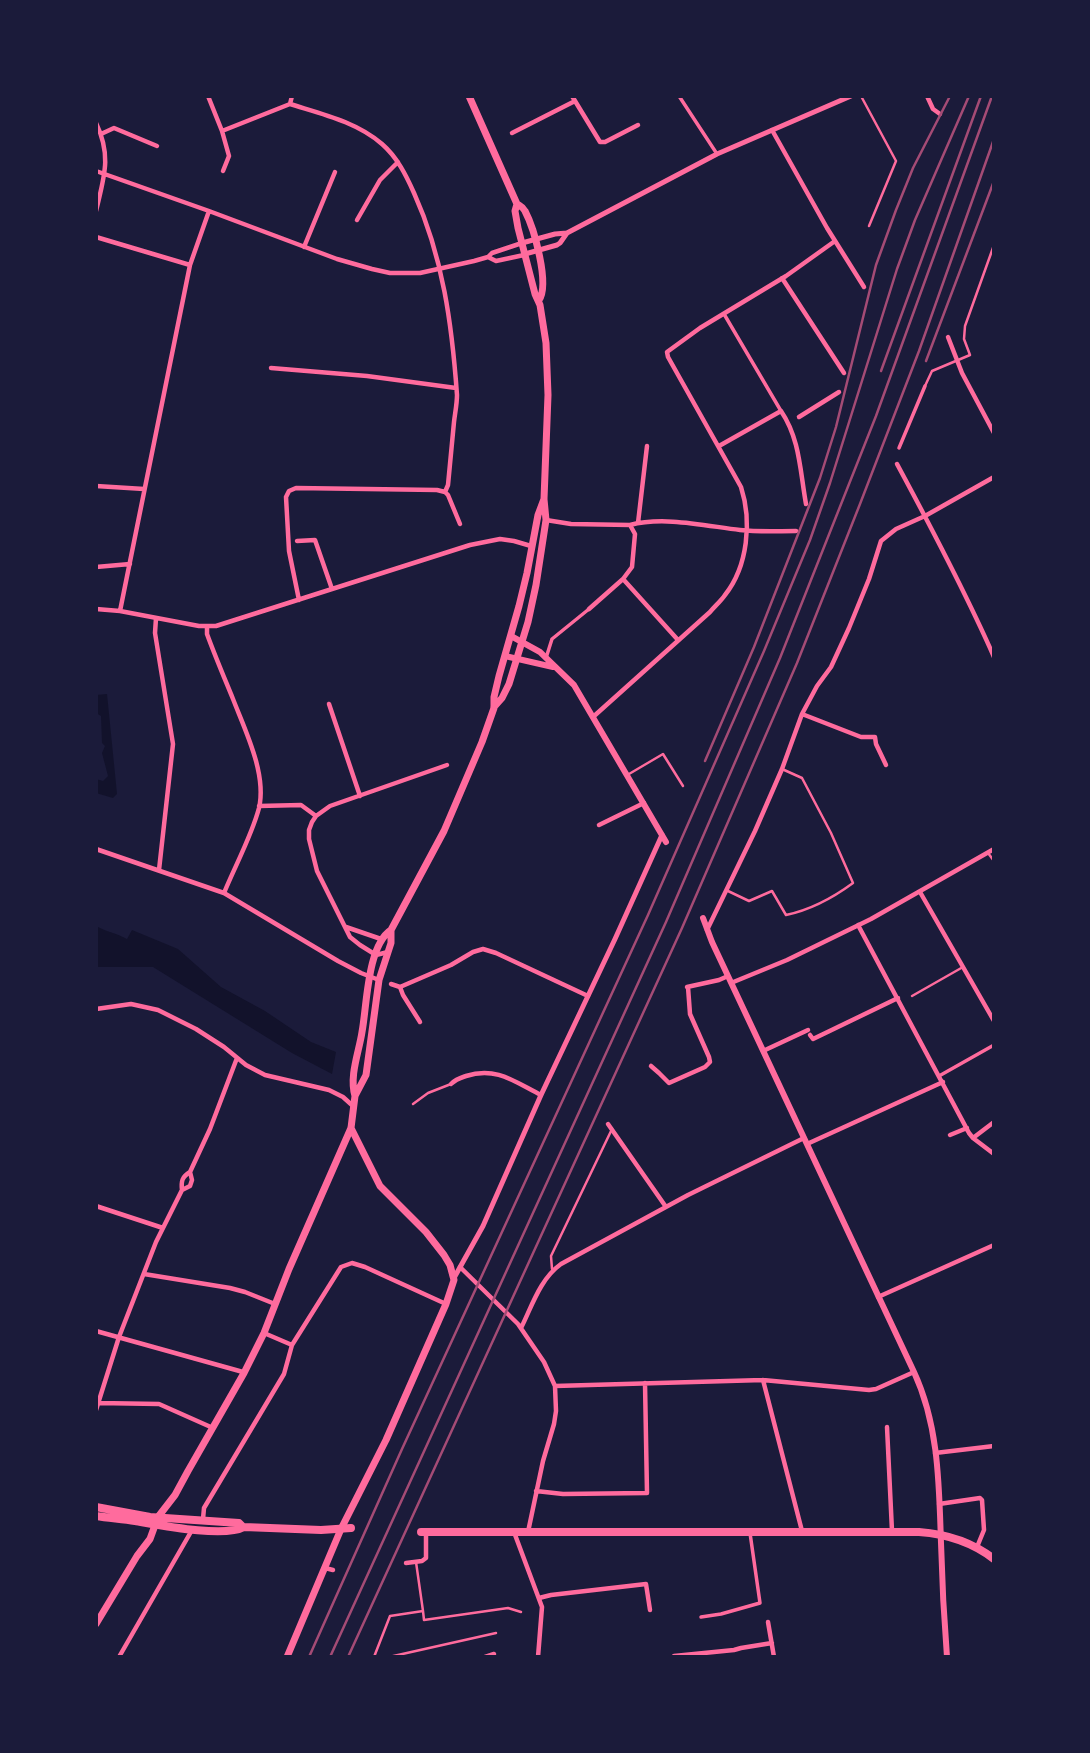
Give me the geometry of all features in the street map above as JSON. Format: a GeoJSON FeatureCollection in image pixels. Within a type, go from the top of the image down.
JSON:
{"type":"FeatureCollection","features":[{"type":"Feature","properties":{"kind":"highway"},"geometry":{"type":"LineString","coordinates":[[96,1507],[192,1530],[238,1531],[243,1527]]}},
{"type":"Feature","properties":{"kind":"highway"},"geometry":{"type":"LineString","coordinates":[[96,1516],[135,1521],[239,1523],[243,1527],[321,1530],[351,1528]]}},
{"type":"Feature","properties":{"kind":"highway"},"geometry":{"type":"LineString","coordinates":[[424,1532],[802,1531],[940,1534],[977,1547],[994,1559]]}},
{"type":"Feature","properties":{"kind":"main road"},"geometry":{"type":"LineString","coordinates":[[469,96],[517,204],[524,209],[538,252],[543,283],[543,294],[539,300]]}},
{"type":"Feature","properties":{"kind":"main road"},"geometry":{"type":"LineString","coordinates":[[355,1096],[352,1083],[362,1034],[369,977],[376,955],[454,810],[494,708],[509,684],[537,585],[546,520],[544,499],[548,374],[545,330],[522,243],[515,211],[517,204]]}},
{"type":"Feature","properties":{"kind":"main road"},"geometry":{"type":"LineString","coordinates":[[494,708],[494,698],[544,499]]}},
{"type":"Feature","properties":{"kind":"main road"},"geometry":{"type":"LineString","coordinates":[[511,636],[546,658],[553,667]]}},
{"type":"Feature","properties":{"kind":"main road"},"geometry":{"type":"LineString","coordinates":[[505,656],[553,667],[574,685],[666,842]]}},
{"type":"Feature","properties":{"kind":"main road"},"geometry":{"type":"LineString","coordinates":[[703,918],[914,1372],[928,1408],[939,1504],[947,1657]]}},
{"type":"Feature","properties":{"kind":"main road"},"geometry":{"type":"LineString","coordinates":[[96,1624],[150,1539],[157,1521],[175,1495],[264,1333],[351,1128],[355,1096],[366,1075],[379,980],[391,943],[391,930]]}},
{"type":"Feature","properties":{"kind":"main road"},"geometry":{"type":"LineString","coordinates":[[287,1657],[329,1569],[341,1529],[386,1440],[446,1304],[454,1278],[448,1260],[380,1185],[351,1128]]}},
{"type":"Feature","properties":{"kind":"street"},"geometry":{"type":"LineString","coordinates":[[208,96],[229,156],[223,171]]}},
{"type":"Feature","properties":{"kind":"street"},"geometry":{"type":"LineString","coordinates":[[290,104],[292,96]]}},
{"type":"Feature","properties":{"kind":"street"},"geometry":{"type":"LineString","coordinates":[[678,96],[717,153]]}},
{"type":"Feature","properties":{"kind":"street"},"geometry":{"type":"LineString","coordinates":[[488,257],[496,261],[538,252],[560,243],[568,233],[717,153],[851,96]]}},
{"type":"Feature","properties":{"kind":"street"},"geometry":{"type":"LineString","coordinates":[[927,96],[933,109],[940,114]]}},
{"type":"Feature","properties":{"kind":"street"},"geometry":{"type":"LineString","coordinates":[[512,133],[574,98],[600,142],[638,125]]}},
{"type":"Feature","properties":{"kind":"street"},"geometry":{"type":"LineString","coordinates":[[222,131],[290,104],[334,118],[369,134],[398,162],[424,216],[441,269],[449,318],[457,398],[449,483],[445,492]]}},
{"type":"Feature","properties":{"kind":"street"},"geometry":{"type":"LineString","coordinates":[[96,123],[106,151],[96,211]]}},
{"type":"Feature","properties":{"kind":"street"},"geometry":{"type":"LineString","coordinates":[[101,134],[114,128],[157,146]]}},
{"type":"Feature","properties":{"kind":"street"},"geometry":{"type":"LineString","coordinates":[[772,130],[864,287]]}},
{"type":"Feature","properties":{"kind":"street"},"geometry":{"type":"LineString","coordinates":[[357,220],[380,180],[398,162]]}},
{"type":"Feature","properties":{"kind":"street"},"geometry":{"type":"LineString","coordinates":[[96,171],[337,259],[390,273],[420,273],[441,269],[488,257],[492,253],[534,239],[568,233]]}},
{"type":"Feature","properties":{"kind":"street"},"geometry":{"type":"LineString","coordinates":[[304,247],[335,172]]}},
{"type":"Feature","properties":{"kind":"street"},"geometry":{"type":"LineString","coordinates":[[120,611],[190,265],[209,211]]}},
{"type":"Feature","properties":{"kind":"street"},"geometry":{"type":"LineString","coordinates":[[96,237],[190,265]]}},
{"type":"Feature","properties":{"kind":"street"},"geometry":{"type":"LineString","coordinates":[[593,717],[710,612],[727,593],[744,553],[747,531],[743,494],[667,352],[782,278],[835,240]]}},
{"type":"Feature","properties":{"kind":"street"},"geometry":{"type":"LineString","coordinates":[[782,278],[845,373]]}},
{"type":"Feature","properties":{"kind":"street"},"geometry":{"type":"LineString","coordinates":[[724,314],[781,411],[794,420]]}},
{"type":"Feature","properties":{"kind":"street"},"geometry":{"type":"LineString","coordinates":[[948,337],[964,377],[994,433]]}},
{"type":"Feature","properties":{"kind":"street"},"geometry":{"type":"LineString","coordinates":[[271,368],[367,376],[456,388]]}},
{"type":"Feature","properties":{"kind":"street"},"geometry":{"type":"LineString","coordinates":[[899,448],[925,386]]}},
{"type":"Feature","properties":{"kind":"street"},"geometry":{"type":"LineString","coordinates":[[794,420],[839,392]]}},
{"type":"Feature","properties":{"kind":"street"},"geometry":{"type":"LineString","coordinates":[[719,446],[781,411]]}},
{"type":"Feature","properties":{"kind":"street"},"geometry":{"type":"LineString","coordinates":[[794,420],[806,504]]}},
{"type":"Feature","properties":{"kind":"street"},"geometry":{"type":"LineString","coordinates":[[638,523],[646,446]]}},
{"type":"Feature","properties":{"kind":"street"},"geometry":{"type":"LineString","coordinates":[[897,464],[994,657]]}},
{"type":"Feature","properties":{"kind":"street"},"geometry":{"type":"LineString","coordinates":[[707,931],[728,891],[782,769],[802,714],[831,667],[869,579],[881,541],[896,529],[925,516],[994,477]]}},
{"type":"Feature","properties":{"kind":"street"},"geometry":{"type":"LineString","coordinates":[[96,486],[144,489]]}},
{"type":"Feature","properties":{"kind":"street"},"geometry":{"type":"LineString","coordinates":[[299,600],[289,550],[286,497],[289,491],[296,488],[437,490],[445,492],[451,500],[460,524]]}},
{"type":"Feature","properties":{"kind":"street"},"geometry":{"type":"LineString","coordinates":[[546,520],[571,524],[690,523],[747,531],[796,531]]}},
{"type":"Feature","properties":{"kind":"street"},"geometry":{"type":"LineString","coordinates":[[546,658],[552,639],[623,579],[632,566],[635,534],[630,525]]}},
{"type":"Feature","properties":{"kind":"street"},"geometry":{"type":"LineString","coordinates":[[96,609],[207,626],[224,624],[470,545],[500,539],[532,546]]}},
{"type":"Feature","properties":{"kind":"street"},"geometry":{"type":"LineString","coordinates":[[297,541],[315,540],[332,589]]}},
{"type":"Feature","properties":{"kind":"street"},"geometry":{"type":"LineString","coordinates":[[96,567],[130,564]]}},
{"type":"Feature","properties":{"kind":"street"},"geometry":{"type":"LineString","coordinates":[[623,579],[678,640]]}},
{"type":"Feature","properties":{"kind":"street"},"geometry":{"type":"LineString","coordinates":[[156,618],[155,633],[173,744],[159,871]]}},
{"type":"Feature","properties":{"kind":"street"},"geometry":{"type":"LineString","coordinates":[[207,626],[207,634],[247,733],[256,762],[260,793],[255,821],[224,893]]}},
{"type":"Feature","properties":{"kind":"street"},"geometry":{"type":"LineString","coordinates":[[329,704],[360,796]]}},
{"type":"Feature","properties":{"kind":"street"},"geometry":{"type":"LineString","coordinates":[[802,714],[861,737],[875,737],[886,765]]}},
{"type":"Feature","properties":{"kind":"street"},"geometry":{"type":"LineString","coordinates":[[388,953],[376,955],[350,937],[322,883],[312,854],[309,830],[316,816],[330,806],[447,765]]}},
{"type":"Feature","properties":{"kind":"street"},"geometry":{"type":"LineString","coordinates":[[599,825],[644,803]]}},
{"type":"Feature","properties":{"kind":"street"},"geometry":{"type":"LineString","coordinates":[[259,806],[300,805],[316,816]]}},
{"type":"Feature","properties":{"kind":"street"},"geometry":{"type":"LineString","coordinates":[[454,1278],[483,1226],[541,1095],[560,1067],[588,996],[662,835]]}},
{"type":"Feature","properties":{"kind":"street"},"geometry":{"type":"LineString","coordinates":[[96,849],[224,893],[338,961],[379,980]]}},
{"type":"Feature","properties":{"kind":"street"},"geometry":{"type":"LineString","coordinates":[[651,1066],[669,1083],[707,1066],[710,1062],[690,1011],[687,987],[730,980],[788,960],[920,892],[994,849]]}},
{"type":"Feature","properties":{"kind":"street"},"geometry":{"type":"LineString","coordinates":[[920,892],[994,1021]]}},
{"type":"Feature","properties":{"kind":"street"},"geometry":{"type":"LineString","coordinates":[[858,925],[967,1128],[973,1138],[994,1154]]}},
{"type":"Feature","properties":{"kind":"street"},"geometry":{"type":"LineString","coordinates":[[346,927],[382,940]]}},
{"type":"Feature","properties":{"kind":"street"},"geometry":{"type":"LineString","coordinates":[[391,985],[400,987],[451,965],[473,951],[483,949],[551,977],[588,996]]}},
{"type":"Feature","properties":{"kind":"street"},"geometry":{"type":"LineString","coordinates":[[400,987],[402,995],[420,1022]]}},
{"type":"Feature","properties":{"kind":"street"},"geometry":{"type":"LineString","coordinates":[[763,1051],[809,1033],[813,1040],[898,998]]}},
{"type":"Feature","properties":{"kind":"street"},"geometry":{"type":"LineString","coordinates":[[96,1009],[131,1004],[158,1010],[196,1029],[246,1065],[265,1075],[329,1090],[353,1106]]}},
{"type":"Feature","properties":{"kind":"street"},"geometry":{"type":"LineString","coordinates":[[939,1076],[994,1045]]}},
{"type":"Feature","properties":{"kind":"street"},"geometry":{"type":"LineString","coordinates":[[96,1410],[119,1337],[144,1274],[182,1190],[190,1186],[190,1172],[210,1129],[237,1058]]}},
{"type":"Feature","properties":{"kind":"street"},"geometry":{"type":"LineString","coordinates":[[451,1084],[475,1073],[491,1072],[503,1075],[541,1095]]}},
{"type":"Feature","properties":{"kind":"street"},"geometry":{"type":"LineString","coordinates":[[521,1328],[544,1281],[552,1270],[561,1264],[666,1207],[805,1141],[943,1082]]}},
{"type":"Feature","properties":{"kind":"street"},"geometry":{"type":"LineString","coordinates":[[973,1138],[994,1122]]}},
{"type":"Feature","properties":{"kind":"street"},"geometry":{"type":"LineString","coordinates":[[608,1124],[666,1207]]}},
{"type":"Feature","properties":{"kind":"street"},"geometry":{"type":"LineString","coordinates":[[950,1135],[967,1128]]}},
{"type":"Feature","properties":{"kind":"street"},"geometry":{"type":"LineString","coordinates":[[96,1206],[163,1228]]}},
{"type":"Feature","properties":{"kind":"street"},"geometry":{"type":"LineString","coordinates":[[878,1297],[994,1245]]}},
{"type":"Feature","properties":{"kind":"street"},"geometry":{"type":"LineString","coordinates":[[203,1521],[204,1508],[284,1374],[292,1345],[341,1267],[352,1263],[365,1267],[446,1304]]}},
{"type":"Feature","properties":{"kind":"street"},"geometry":{"type":"LineString","coordinates":[[460,1266],[518,1324],[544,1362],[555,1386],[554,1423],[527,1532]]}},
{"type":"Feature","properties":{"kind":"street"},"geometry":{"type":"LineString","coordinates":[[144,1274],[230,1288],[275,1304]]}},
{"type":"Feature","properties":{"kind":"street"},"geometry":{"type":"LineString","coordinates":[[96,1331],[244,1373]]}},
{"type":"Feature","properties":{"kind":"street"},"geometry":{"type":"LineString","coordinates":[[264,1333],[292,1345]]}},
{"type":"Feature","properties":{"kind":"street"},"geometry":{"type":"LineString","coordinates":[[555,1386],[763,1380],[869,1390],[914,1372]]}},
{"type":"Feature","properties":{"kind":"street"},"geometry":{"type":"LineString","coordinates":[[763,1380],[802,1531]]}},
{"type":"Feature","properties":{"kind":"street"},"geometry":{"type":"LineString","coordinates":[[536,1491],[563,1494],[648,1493],[645,1383]]}},
{"type":"Feature","properties":{"kind":"street"},"geometry":{"type":"LineString","coordinates":[[98,1403],[159,1405],[213,1428]]}},
{"type":"Feature","properties":{"kind":"street"},"geometry":{"type":"LineString","coordinates":[[887,1427],[892,1532]]}},
{"type":"Feature","properties":{"kind":"street"},"geometry":{"type":"LineString","coordinates":[[935,1453],[994,1446]]}},
{"type":"Feature","properties":{"kind":"street"},"geometry":{"type":"LineString","coordinates":[[939,1504],[980,1498],[982,1500],[984,1530],[977,1547]]}},
{"type":"Feature","properties":{"kind":"street"},"geometry":{"type":"LineString","coordinates":[[119,1657],[192,1530]]}},
{"type":"Feature","properties":{"kind":"street"},"geometry":{"type":"LineString","coordinates":[[514,1531],[539,1598],[538,1657]]}},
{"type":"Feature","properties":{"kind":"street"},"geometry":{"type":"LineString","coordinates":[[701,1618],[760,1603],[750,1531]]}},
{"type":"Feature","properties":{"kind":"street"},"geometry":{"type":"LineString","coordinates":[[406,1563],[426,1558],[424,1532]]}},
{"type":"Feature","properties":{"kind":"street"},"geometry":{"type":"LineString","coordinates":[[539,1598],[646,1584],[650,1610]]}},
{"type":"Feature","properties":{"kind":"street"},"geometry":{"type":"LineString","coordinates":[[768,1622],[774,1657]]}},
{"type":"Feature","properties":{"kind":"street"},"geometry":{"type":"LineString","coordinates":[[674,1656],[772,1643]]}},
{"type":"Feature","properties":{"kind":"street"},"geometry":{"type":"LineString","coordinates":[[485,1657],[494,1654]]}},
{"type":"Feature","properties":{"kind":"lane"},"geometry":{"type":"LineString","coordinates":[[861,96],[896,161],[869,226]]}},
{"type":"Feature","properties":{"kind":"lane"},"geometry":{"type":"LineString","coordinates":[[925,386],[932,371],[970,355],[964,339],[965,326],[994,245]]}},
{"type":"Feature","properties":{"kind":"lane"},"geometry":{"type":"LineString","coordinates":[[628,775],[663,754],[682,786]]}},
{"type":"Feature","properties":{"kind":"lane"},"geometry":{"type":"LineString","coordinates":[[728,891],[749,901],[772,891],[786,915],[803,912],[853,883],[831,832],[802,778],[782,769]]}},
{"type":"Feature","properties":{"kind":"lane"},"geometry":{"type":"LineString","coordinates":[[988,853],[994,861]]}},
{"type":"Feature","properties":{"kind":"lane"},"geometry":{"type":"LineString","coordinates":[[912,996],[963,967]]}},
{"type":"Feature","properties":{"kind":"lane"},"geometry":{"type":"LineString","coordinates":[[413,1104],[428,1093],[451,1084]]}},
{"type":"Feature","properties":{"kind":"lane"},"geometry":{"type":"LineString","coordinates":[[552,1270],[551,1256],[612,1129]]}},
{"type":"Feature","properties":{"kind":"lane"},"geometry":{"type":"LineString","coordinates":[[416,1562],[424,1620],[508,1608],[521,1612]]}},
{"type":"Feature","properties":{"kind":"lane"},"geometry":{"type":"LineString","coordinates":[[374,1657],[390,1616],[423,1611]]}},
{"type":"Feature","properties":{"kind":"lane"},"geometry":{"type":"LineString","coordinates":[[389,1657],[496,1633]]}},
{"type":"Feature","properties":{"kind":"shaded area"},"geometry":{"type":"Polygon","coordinates":[[[107,694],[117,794],[113,798],[96,793],[96,779],[103,781],[108,776],[102,753],[105,746],[102,743],[101,716],[96,713],[96,695],[107,694]]]}},
{"type":"Feature","properties":{"kind":"shaded area"},"geometry":{"type":"Polygon","coordinates":[[[96,926],[127,939],[132,930],[178,949],[221,987],[265,1011],[311,1042],[336,1052],[332,1074],[292,1053],[153,967],[96,967],[96,926]]]}},
{"type":"Feature","properties":{"kind":"railway"},"geometry":{"type":"LineString","coordinates":[[705,761],[754,647],[820,478],[836,427],[876,265],[896,210],[913,168],[950,96]]}},
{"type":"Feature","properties":{"kind":"railway"},"geometry":{"type":"LineString","coordinates":[[309,1657],[648,915],[764,651],[810,540],[830,483],[915,220],[969,96]]}},
{"type":"Feature","properties":{"kind":"railway"},"geometry":{"type":"LineString","coordinates":[[881,371],[981,96]]}},
{"type":"Feature","properties":{"kind":"railway"},"geometry":{"type":"LineString","coordinates":[[330,1657],[666,922],[780,658],[876,416],[992,96]]}},
{"type":"Feature","properties":{"kind":"railway"},"geometry":{"type":"LineString","coordinates":[[348,1657],[682,928],[797,663],[919,351],[994,139]]}},
{"type":"Feature","properties":{"kind":"railway"},"geometry":{"type":"LineString","coordinates":[[926,361],[994,181]]}}]}
